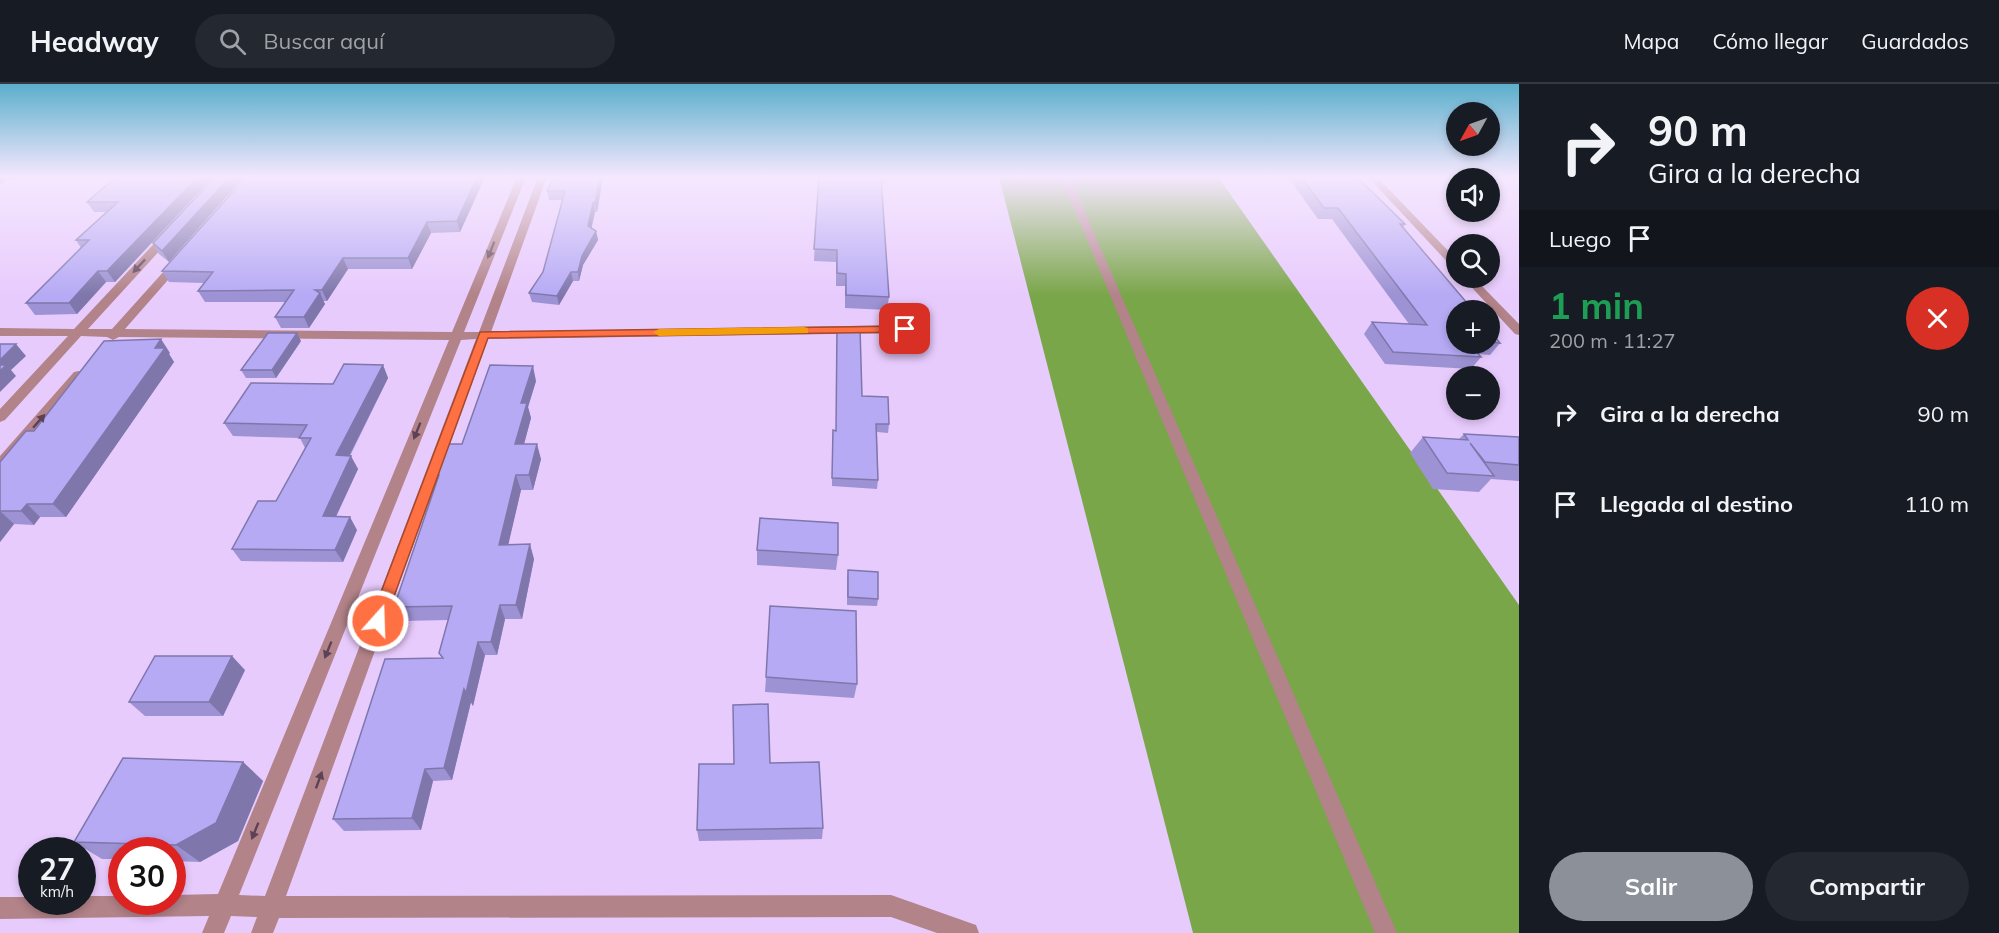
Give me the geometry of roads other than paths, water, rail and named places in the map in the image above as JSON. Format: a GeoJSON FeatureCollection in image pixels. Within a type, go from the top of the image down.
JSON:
{"type":"FeatureCollection","features":[{"type":"Feature","properties":{"kind":"street"},"geometry":{"type":"LineString","coordinates":[[213,933],[505,217]]}},
{"type":"Feature","properties":{"kind":"street"},"geometry":{"type":"LineString","coordinates":[[262,933],[527,217]]}},
{"type":"Feature","properties":{"kind":"street"},"geometry":{"type":"LineString","coordinates":[[1082,217],[1386,933]]}},
{"type":"Feature","properties":{"kind":"street"},"geometry":{"type":"LineString","coordinates":[[1410,217],[1446,255]]}},
{"type":"Feature","properties":{"kind":"street"},"geometry":{"type":"LineString","coordinates":[[0,417],[173,229]]}},
{"type":"Feature","properties":{"kind":"street"},"geometry":{"type":"LineString","coordinates":[[112,337],[184,255]]}},
{"type":"Feature","properties":{"kind":"street"},"geometry":{"type":"LineString","coordinates":[[1478,288],[1519,331]]}},
{"type":"Feature","properties":{"kind":"street"},"geometry":{"type":"LineString","coordinates":[[0,332],[77,333],[112,337],[456,336],[905,329]]}},
{"type":"Feature","properties":{"kind":"street"},"geometry":{"type":"LineString","coordinates":[[0,465],[85,368]]}},
{"type":"Feature","properties":{"kind":"street"},"geometry":{"type":"LineString","coordinates":[[0,908],[225,905],[272,907],[891,906],[968,933]]}}]}
